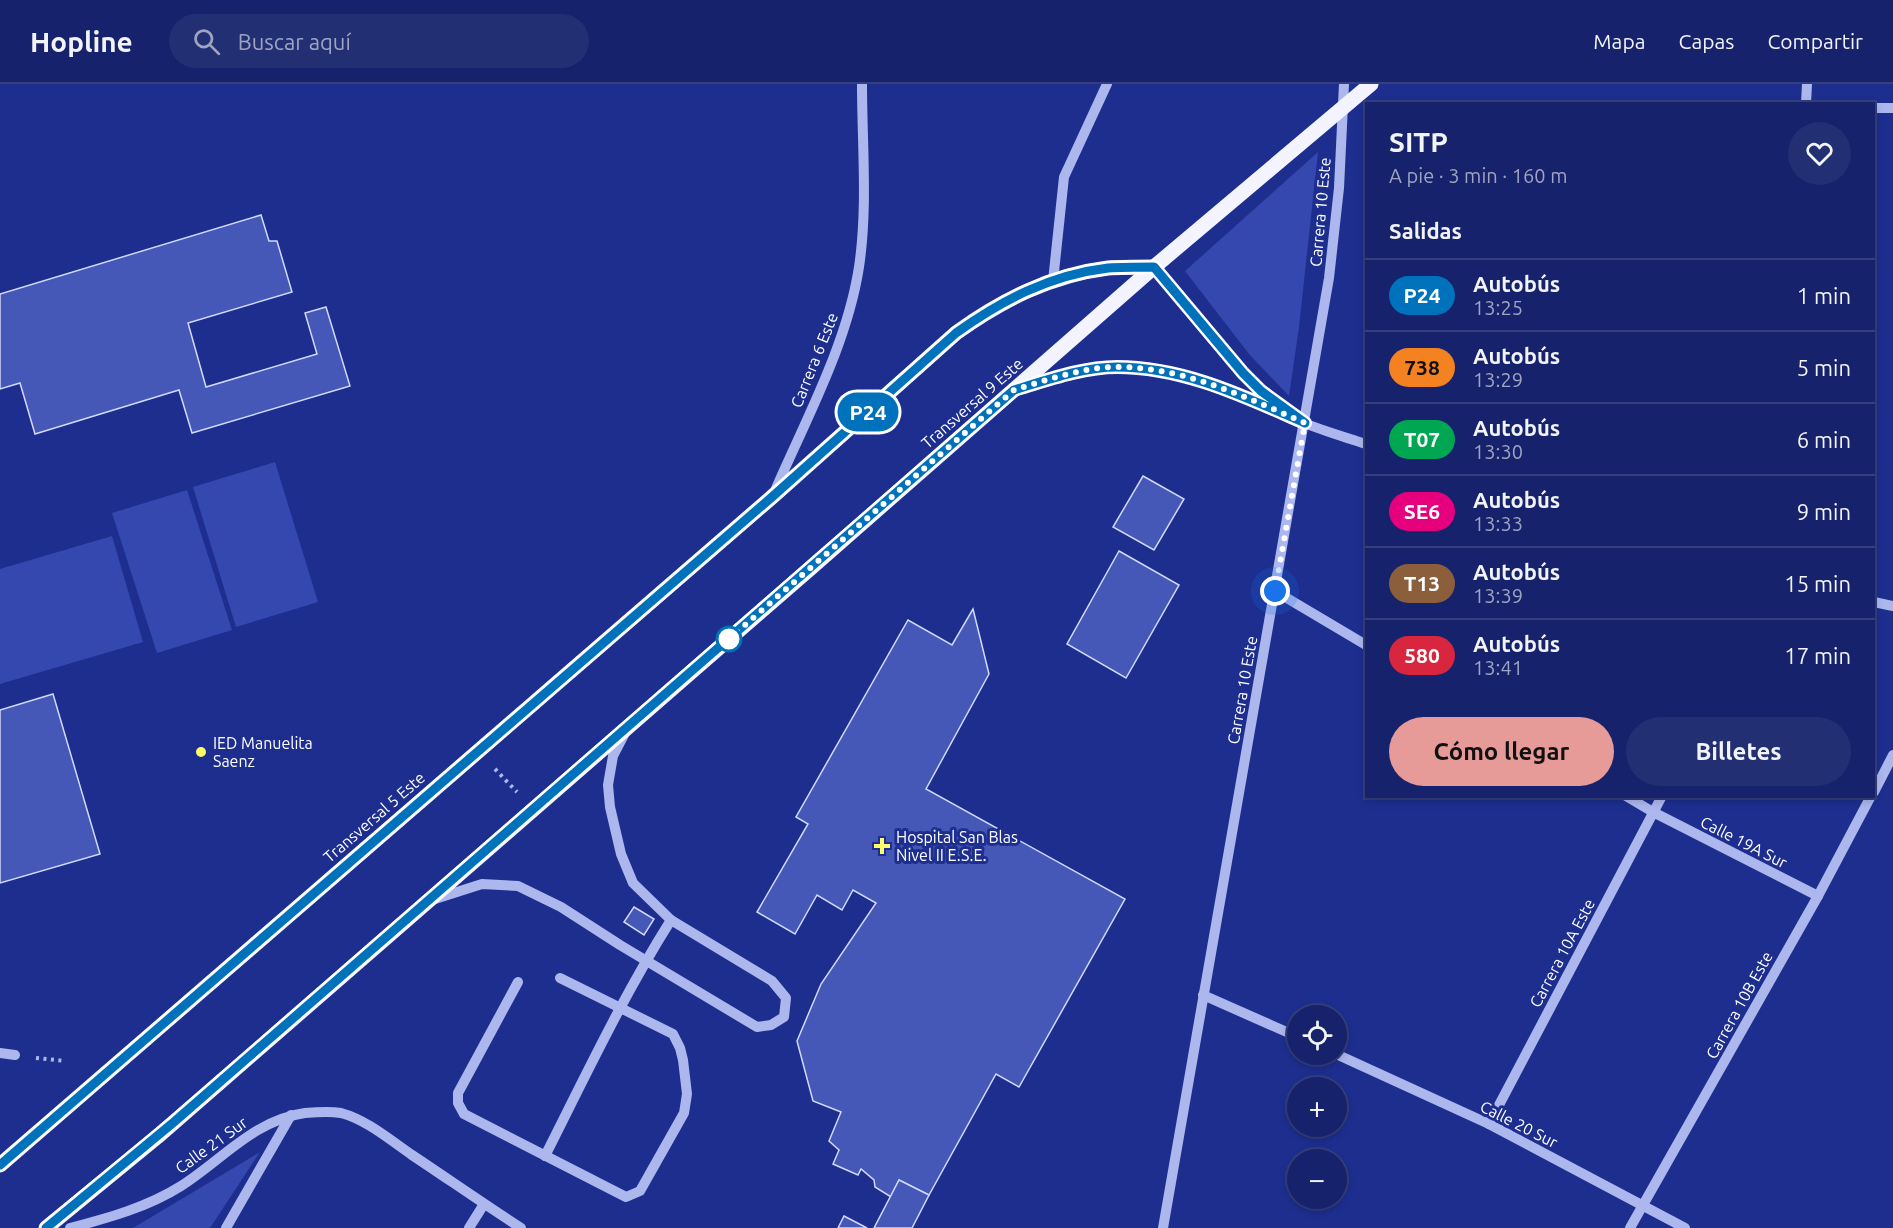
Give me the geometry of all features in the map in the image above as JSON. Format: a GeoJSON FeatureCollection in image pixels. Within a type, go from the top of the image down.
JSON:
{"type":"FeatureCollection","features":[{"type":"Feature","properties":{"kind":"main road","name":"Transversal 9 Este"},"geometry":{"type":"LineString","coordinates":[[627,728],[1154,267],[1371,84]]}},
{"type":"Feature","properties":{"kind":"main road"},"geometry":{"type":"LineString","coordinates":[[772,497],[956,333],[986,311],[1053,280],[1078,273],[1109,268],[1154,267]]}},
{"type":"Feature","properties":{"kind":"main road","name":"Transversal 5 Este"},"geometry":{"type":"LineString","coordinates":[[0,1165],[772,497]]}},
{"type":"Feature","properties":{"kind":"main road"},"geometry":{"type":"LineString","coordinates":[[46,1228],[165,1130],[627,728]]}},
{"type":"Feature","properties":{"kind":"street","name":"Carrera 6 Este"},"geometry":{"type":"LineString","coordinates":[[772,497],[840,342],[859,267],[863,226],[862,84]]}},
{"type":"Feature","properties":{"kind":"street"},"geometry":{"type":"LineString","coordinates":[[1053,280],[1064,177],[1107,84]]}},
{"type":"Feature","properties":{"kind":"street","name":"Carrera 10 Este"},"geometry":{"type":"LineString","coordinates":[[1163,1228],[1329,278],[1339,188],[1344,84]]}},
{"type":"Feature","properties":{"kind":"street"},"geometry":{"type":"LineString","coordinates":[[1806,102],[1807,84]]}},
{"type":"Feature","properties":{"kind":"street"},"geometry":{"type":"LineString","coordinates":[[1875,108],[1893,108]]}},
{"type":"Feature","properties":{"kind":"street"},"geometry":{"type":"LineString","coordinates":[[1154,267],[1243,373],[1261,391],[1305,423]]}},
{"type":"Feature","properties":{"kind":"street"},"geometry":{"type":"LineString","coordinates":[[1014,390],[1072,373],[1115,367],[1156,369],[1191,377],[1305,423],[1365,444]]}},
{"type":"Feature","properties":{"kind":"street"},"geometry":{"type":"LineString","coordinates":[[1275,591],[1365,644]]}},
{"type":"Feature","properties":{"kind":"street"},"geometry":{"type":"LineString","coordinates":[[1875,602],[1893,606]]}},
{"type":"Feature","properties":{"kind":"street"},"geometry":{"type":"LineString","coordinates":[[429,900],[482,884],[518,886],[561,907],[645,961],[757,1027],[771,1024],[784,1017],[786,998],[772,981],[671,920],[633,883],[621,854],[610,807],[608,785],[613,756],[627,728]]}},
{"type":"Feature","properties":{"kind":"street"},"geometry":{"type":"LineString","coordinates":[[1875,790],[1893,755]]}},
{"type":"Feature","properties":{"kind":"street","name":"Calle 19A Sur"},"geometry":{"type":"LineString","coordinates":[[1629,798],[1818,896]]}},
{"type":"Feature","properties":{"kind":"street","name":"Carrera 10A Este"},"geometry":{"type":"LineString","coordinates":[[1489,1124],[1661,798]]}},
{"type":"Feature","properties":{"kind":"street","name":"Carrera 10B Este"},"geometry":{"type":"LineString","coordinates":[[1630,1228],[1818,896],[1870,798]]}},
{"type":"Feature","properties":{"kind":"street"},"geometry":{"type":"LineString","coordinates":[[545,1156],[645,961],[671,920]]}},
{"type":"Feature","properties":{"kind":"street"},"geometry":{"type":"LineString","coordinates":[[518,982],[458,1093],[458,1103],[464,1114],[626,1197],[640,1191],[684,1113],[687,1094],[680,1048],[673,1034],[560,978]]}},
{"type":"Feature","properties":{"kind":"street"},"geometry":{"type":"LineString","coordinates":[[1203,995],[1287,1032]]}},
{"type":"Feature","properties":{"kind":"street"},"geometry":{"type":"LineString","coordinates":[[0,1053],[15,1055]]}},
{"type":"Feature","properties":{"kind":"street","name":"Calle 20 Sur"},"geometry":{"type":"LineString","coordinates":[[1347,1059],[1489,1124],[1685,1228]]}},
{"type":"Feature","properties":{"kind":"street","name":"Calle 21 Sur"},"geometry":{"type":"LineString","coordinates":[[70,1228],[131,1210],[179,1187],[242,1139],[267,1124],[291,1115],[315,1112],[340,1113],[374,1129],[521,1228]]}},
{"type":"Feature","properties":{"kind":"street"},"geometry":{"type":"LineString","coordinates":[[226,1228],[291,1115]]}},
{"type":"Feature","properties":{"kind":"street"},"geometry":{"type":"LineString","coordinates":[[469,1228],[484,1204]]}},
{"type":"Feature","properties":{"kind":"path"},"geometry":{"type":"LineString","coordinates":[[478,751],[533,809]]}},
{"type":"Feature","properties":{"kind":"shaded area"},"geometry":{"type":"Polygon","coordinates":[[[1318,152],[1289,396],[1249,354],[1185,271],[1318,152]]]}},
{"type":"Feature","properties":{"kind":"shaded area"},"geometry":{"type":"Polygon","coordinates":[[[275,462],[318,602],[236,627],[193,487],[275,462]]]}},
{"type":"Feature","properties":{"kind":"shaded area"},"geometry":{"type":"Polygon","coordinates":[[[187,490],[232,630],[157,653],[112,513],[187,490]]]}},
{"type":"Feature","properties":{"kind":"shaded area"},"geometry":{"type":"Polygon","coordinates":[[[112,536],[143,642],[0,684],[0,569],[112,536]]]}},
{"type":"Feature","properties":{"kind":"shaded area"},"geometry":{"type":"Polygon","coordinates":[[[260,1152],[210,1228],[133,1228],[260,1152]]]}},
{"type":"Feature","properties":{"kind":"building"},"geometry":{"type":"Polygon","coordinates":[[[261,215],[269,241],[277,241],[292,292],[188,323],[206,387],[317,354],[305,313],[326,307],[350,386],[192,433],[179,390],[35,434],[20,383],[0,389],[0,294],[261,215]]]}},
{"type":"Feature","properties":{"kind":"building"},"geometry":{"type":"Polygon","coordinates":[[[1143,476],[1184,499],[1154,550],[1113,527],[1143,476]]]}},
{"type":"Feature","properties":{"kind":"building"},"geometry":{"type":"Polygon","coordinates":[[[1119,551],[1179,585],[1126,678],[1067,644],[1119,551]]]}},
{"type":"Feature","properties":{"kind":"building"},"geometry":{"type":"Polygon","coordinates":[[[973,609],[989,674],[926,789],[1125,899],[1019,1087],[996,1074],[929,1195],[899,1180],[891,1197],[875,1187],[874,1180],[861,1169],[858,1175],[833,1164],[839,1150],[829,1141],[841,1112],[813,1101],[797,1041],[821,984],[876,903],[853,890],[842,910],[817,895],[795,934],[757,912],[808,824],[796,817],[908,620],[952,645],[973,609]]]}},
{"type":"Feature","properties":{"kind":"building"},"geometry":{"type":"Polygon","coordinates":[[[53,694],[100,854],[0,883],[0,710],[53,694]]]}},
{"type":"Feature","properties":{"kind":"building"},"geometry":{"type":"Polygon","coordinates":[[[634,907],[654,919],[644,935],[624,922],[634,907]]]}},
{"type":"Feature","properties":{"kind":"building"},"geometry":{"type":"Polygon","coordinates":[[[899,1180],[929,1195],[912,1228],[874,1228],[899,1180]]]}},
{"type":"Feature","properties":{"kind":"building"},"geometry":{"type":"Polygon","coordinates":[[[844,1216],[867,1228],[838,1228],[844,1216]]]}},
{"type":"Feature","properties":{"kind":"bus line","name":"P24"},"geometry":{"type":"LineString","coordinates":[[0,1165],[772,497],[956,333],[986,311],[1021,292],[1078,273],[1109,268],[1154,267],[1243,373],[1261,391],[1305,423],[1191,377],[1156,369],[1115,367],[1072,373],[1014,390],[174,1122],[46,1228]]}},
{"type":"Feature","properties":{"kind":"place","name":"IED Manuelita Saenz"},"geometry":{"type":"Point","coordinates":[201,752]}},
{"type":"Feature","properties":{"kind":"place","name":"Hospital San Blas Nivel II E.S.E."},"geometry":{"type":"Point","coordinates":[882,846]}},
{"type":"Feature","properties":{"kind":"route"},"geometry":{"type":"LineString","coordinates":[[729,639],[1014,390],[1072,373],[1115,367],[1156,369],[1191,377],[1305,423],[1275,591]]}}]}
